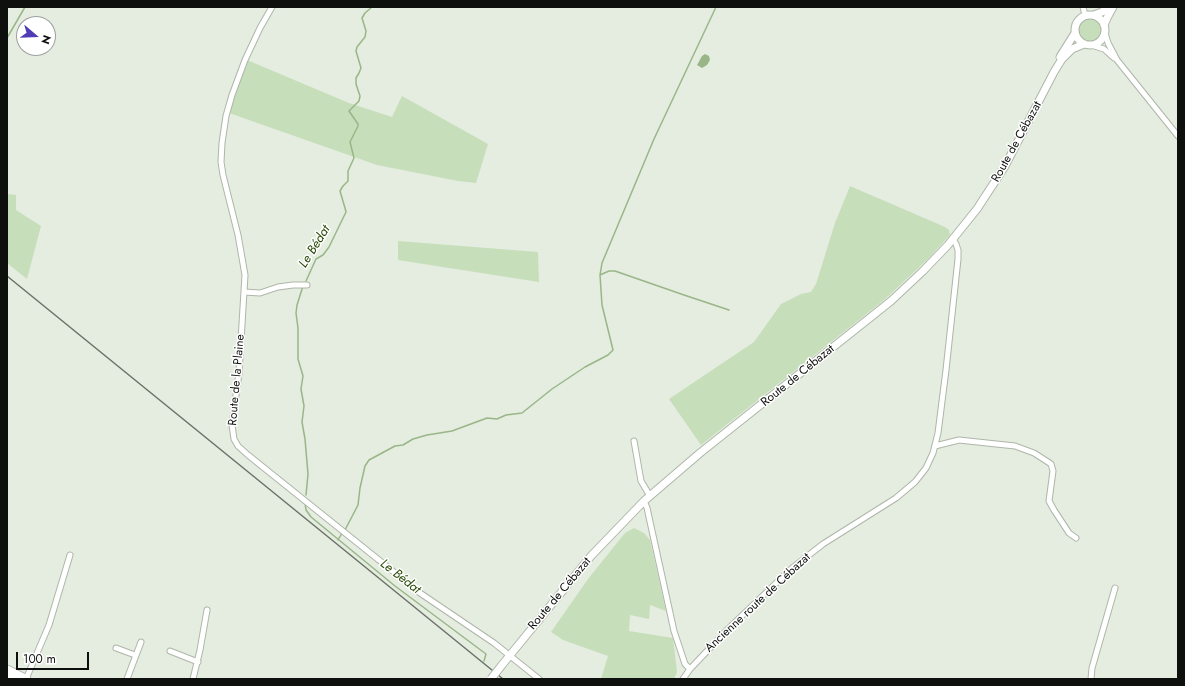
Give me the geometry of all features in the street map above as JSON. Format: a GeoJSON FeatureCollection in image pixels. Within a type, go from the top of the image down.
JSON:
{"type":"FeatureCollection","features":[{"type":"Feature","properties":{"kind":"main road"},"geometry":{"type":"LineString","coordinates":[[1094,15],[1099,17],[1104,24],[1105,33],[1100,41],[1091,45],[1084,44],[1076,38],[1074,33],[1076,22],[1080,17],[1085,15],[1094,15],[1102,12],[1108,7]]}},
{"type":"Feature","properties":{"kind":"main road"},"geometry":{"type":"LineString","coordinates":[[1104,24],[1113,7]]}},
{"type":"Feature","properties":{"kind":"main road","name":"Route de Cébazat"},"geometry":{"type":"LineString","coordinates":[[1054,72],[1059,58],[1074,33]]}},
{"type":"Feature","properties":{"kind":"main road","name":"Route de Cébazat"},"geometry":{"type":"LineString","coordinates":[[491,679],[592,556],[647,499],[700,453],[891,301],[923,271],[953,239],[977,209],[1005,166],[1062,59],[1072,49],[1084,44]]}},
{"type":"Feature","properties":{"kind":"main road"},"geometry":{"type":"LineString","coordinates":[[7,669],[27,679]]}},
{"type":"Feature","properties":{"kind":"main road"},"geometry":{"type":"LineString","coordinates":[[7,676],[19,679]]}},
{"type":"Feature","properties":{"kind":"street","name":"Route de la Plaine"},"geometry":{"type":"LineString","coordinates":[[272,7],[245,60],[232,95],[226,116],[222,144],[221,162],[223,175],[238,234],[245,275],[239,373],[232,425],[234,439],[238,446],[420,593],[456,616],[510,655]]}},
{"type":"Feature","properties":{"kind":"street"},"geometry":{"type":"LineString","coordinates":[[1083,7],[1085,15]]}},
{"type":"Feature","properties":{"kind":"street"},"geometry":{"type":"LineString","coordinates":[[1105,33],[1108,44],[1116,60]]}},
{"type":"Feature","properties":{"kind":"street"},"geometry":{"type":"LineString","coordinates":[[1091,45],[1104,49],[1116,60],[1178,136]]}},
{"type":"Feature","properties":{"kind":"street","name":"Ancienne route de Cébazat"},"geometry":{"type":"LineString","coordinates":[[690,670],[728,629],[804,558],[823,544],[896,498],[915,482],[926,468],[935,446],[946,370],[958,259],[956,242],[953,239]]}},
{"type":"Feature","properties":{"kind":"street"},"geometry":{"type":"LineString","coordinates":[[244,292],[260,293],[282,286],[307,285]]}},
{"type":"Feature","properties":{"kind":"street"},"geometry":{"type":"LineString","coordinates":[[935,446],[959,440],[1015,446],[1034,453],[1045,460],[1051,464],[1053,471],[1049,500],[1069,533],[1076,538]]}},
{"type":"Feature","properties":{"kind":"street"},"geometry":{"type":"LineString","coordinates":[[634,441],[674,631],[685,664],[690,670],[683,679]]}},
{"type":"Feature","properties":{"kind":"street"},"geometry":{"type":"LineString","coordinates":[[27,679],[49,625],[70,555]]}},
{"type":"Feature","properties":{"kind":"street"},"geometry":{"type":"LineString","coordinates":[[1091,679],[1092,668],[1115,588]]}},
{"type":"Feature","properties":{"kind":"street"},"geometry":{"type":"LineString","coordinates":[[193,679],[198,662],[207,610]]}},
{"type":"Feature","properties":{"kind":"street"},"geometry":{"type":"LineString","coordinates":[[127,679],[141,642]]}},
{"type":"Feature","properties":{"kind":"street"},"geometry":{"type":"LineString","coordinates":[[116,648],[135,655]]}},
{"type":"Feature","properties":{"kind":"street"},"geometry":{"type":"LineString","coordinates":[[170,651],[198,662]]}},
{"type":"Feature","properties":{"kind":"street"},"geometry":{"type":"LineString","coordinates":[[510,655],[539,679]]}},
{"type":"Feature","properties":{"kind":"shaded area"},"geometry":{"type":"Polygon","coordinates":[[[1090,18],[1098,22],[1102,30],[1098,38],[1090,42],[1082,38],[1078,30],[1082,22],[1090,18]]]}},
{"type":"Feature","properties":{"kind":"shaded area"},"geometry":{"type":"Polygon","coordinates":[[[705,54],[709,56],[710,60],[707,65],[702,68],[697,65],[702,56],[705,54]]]}},
{"type":"Feature","properties":{"kind":"shaded area"},"geometry":{"type":"Polygon","coordinates":[[[247,60],[349,103],[392,117],[402,96],[488,144],[476,183],[458,181],[377,165],[229,113],[247,60]]]}},
{"type":"Feature","properties":{"kind":"shaded area"},"geometry":{"type":"Polygon","coordinates":[[[850,186],[945,227],[949,230],[950,235],[929,258],[884,300],[701,445],[669,399],[754,342],[781,304],[801,294],[811,292],[816,284],[835,223],[850,186]]]}},
{"type":"Feature","properties":{"kind":"shaded area"},"geometry":{"type":"Polygon","coordinates":[[[7,194],[16,195],[16,210],[41,226],[27,279],[7,263],[7,194]]]}},
{"type":"Feature","properties":{"kind":"shaded area"},"geometry":{"type":"Polygon","coordinates":[[[398,241],[538,252],[539,282],[398,260],[398,241]]]}},
{"type":"Feature","properties":{"kind":"shaded area"},"geometry":{"type":"Polygon","coordinates":[[[634,528],[644,533],[650,540],[666,611],[650,605],[649,619],[630,615],[629,631],[673,638],[677,672],[674,679],[601,679],[608,656],[563,640],[551,632],[588,579],[625,533],[634,528]]]}},
{"type":"Feature","properties":{"kind":"waterway"},"geometry":{"type":"LineString","coordinates":[[7,38],[25,7]]}},
{"type":"Feature","properties":{"kind":"waterway","name":"Le Bédat"},"geometry":{"type":"LineString","coordinates":[[306,281],[316,259],[323,255],[329,247],[346,212],[340,191],[348,181],[348,171],[354,158],[350,142],[358,126],[349,111],[359,101],[360,96],[356,84],[356,78],[361,68],[356,51],[357,47],[365,37],[366,31],[362,18],[372,7]]}},
{"type":"Feature","properties":{"kind":"waterway"},"geometry":{"type":"LineString","coordinates":[[345,530],[358,505],[365,466],[369,460],[395,446],[403,445],[413,439],[452,431],[487,418],[497,419],[506,415],[522,413],[552,389],[585,367],[608,355],[613,350],[602,305],[600,275],[602,263],[654,139],[716,7]]}},
{"type":"Feature","properties":{"kind":"waterway"},"geometry":{"type":"LineString","coordinates":[[600,275],[609,271],[615,271],[729,310]]}},
{"type":"Feature","properties":{"kind":"waterway","name":"Le Bédat"},"geometry":{"type":"LineString","coordinates":[[303,286],[296,313],[298,328],[298,359],[303,376],[301,389],[304,406],[302,422],[308,474],[306,495]]}},
{"type":"Feature","properties":{"kind":"waterway","name":"Le Bédat"},"geometry":{"type":"LineString","coordinates":[[305,503],[306,510],[311,517],[395,586],[486,654],[484,661]]}},
{"type":"Feature","properties":{"kind":"waterway","name":"Le Bédat"},"geometry":{"type":"LineString","coordinates":[[338,540],[342,533]]}},
{"type":"Feature","properties":{"kind":"railway"},"geometry":{"type":"LineString","coordinates":[[7,276],[503,679]]}}]}
